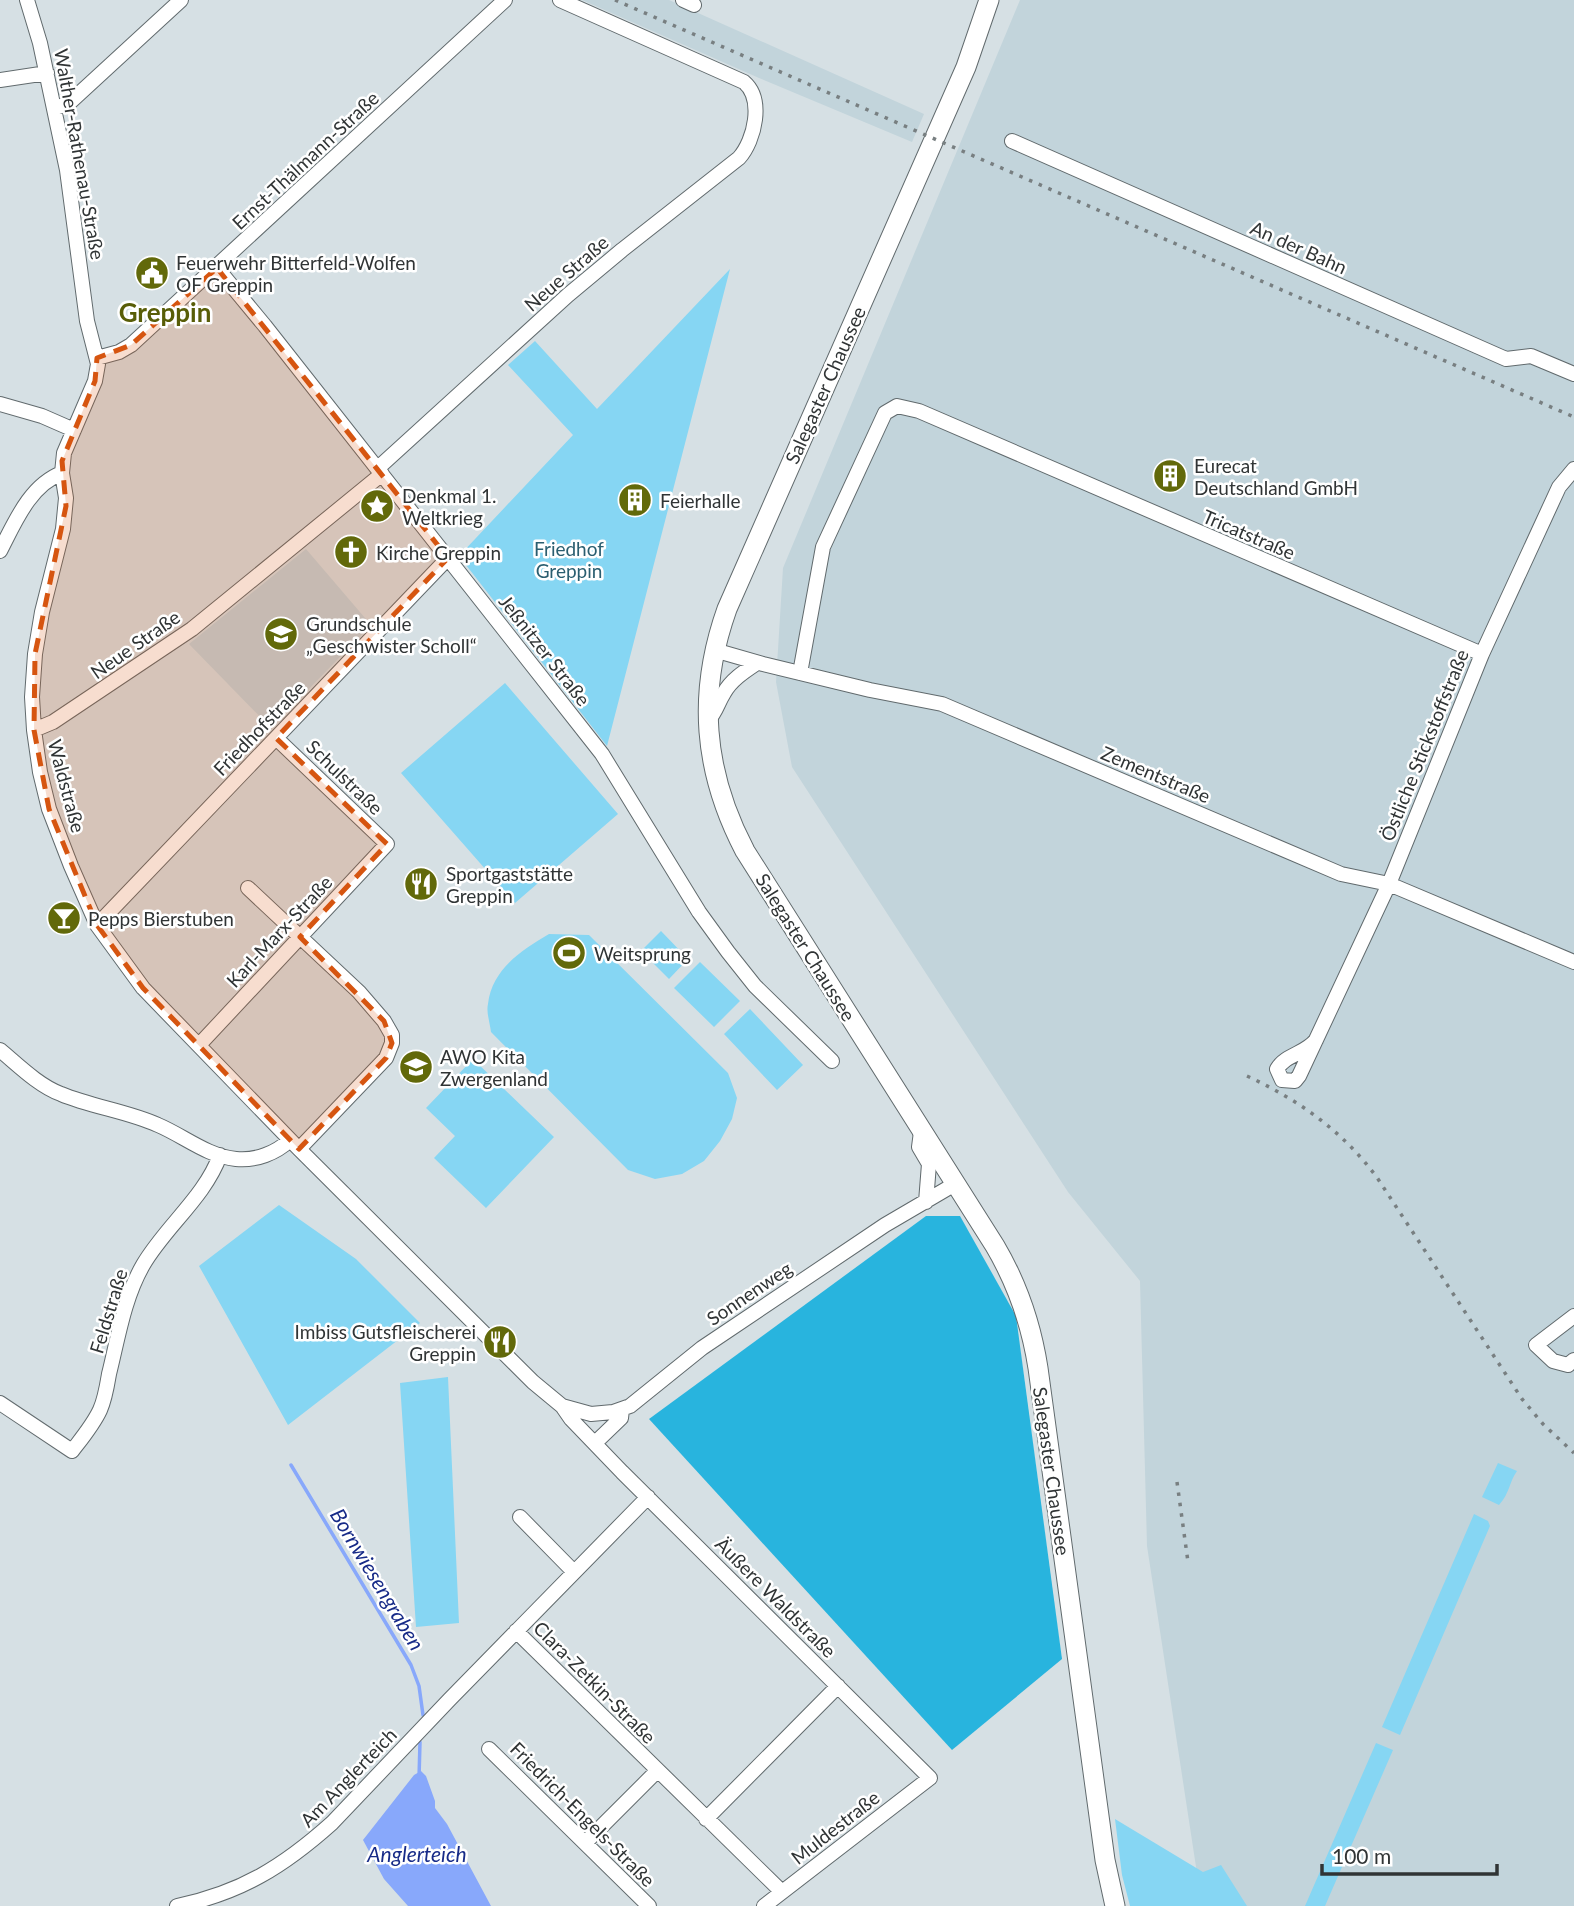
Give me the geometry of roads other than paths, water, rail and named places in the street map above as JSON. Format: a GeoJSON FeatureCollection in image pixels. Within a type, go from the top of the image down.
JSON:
{"type":"FeatureCollection","features":[{"type":"Feature","properties":{"kind":"main road","name":"Salegaster Chaussee"},"geometry":{"type":"LineString","coordinates":[[989,0],[966,67],[735,588],[714,650],[706,723],[718,784],[741,844],[1005,1263],[1029,1320],[1038,1368],[1105,1860],[1115,1906]]}},
{"type":"Feature","properties":{"kind":"street","name":"Walther-Rathenau-Straße"},"geometry":{"type":"LineString","coordinates":[[27,0],[55,108],[75,218],[88,328],[97,358]]}},
{"type":"Feature","properties":{"kind":"street"},"geometry":{"type":"LineString","coordinates":[[55,108],[68,104],[181,0]]}},
{"type":"Feature","properties":{"kind":"street","name":"Neue Straße"},"geometry":{"type":"LineString","coordinates":[[33,730],[43,728],[83,703],[192,629],[380,471],[577,288],[745,151],[753,130],[754,98],[751,88],[744,82],[561,0]]}},
{"type":"Feature","properties":{"kind":"street","name":"Ernst-Thälmann-Straße"},"geometry":{"type":"LineString","coordinates":[[97,358],[119,352],[131,345],[500,1]]}},
{"type":"Feature","properties":{"kind":"street"},"geometry":{"type":"LineString","coordinates":[[0,80],[47,73]]}},
{"type":"Feature","properties":{"kind":"street","name":"An der Bahn"},"geometry":{"type":"LineString","coordinates":[[1012,141],[1506,359],[1531,356],[1574,374]]}},
{"type":"Feature","properties":{"kind":"street","name":"Jeßnitzer Straße"},"geometry":{"type":"LineString","coordinates":[[216,268],[239,292],[602,754],[699,912],[728,952],[755,986],[832,1062]]}},
{"type":"Feature","properties":{"kind":"street","name":"Waldstraße"},"geometry":{"type":"LineString","coordinates":[[97,358],[95,381],[64,453],[62,473],[66,506],[35,654],[33,730],[49,809],[97,925],[143,988],[295,1144]]}},
{"type":"Feature","properties":{"kind":"street"},"geometry":{"type":"LineString","coordinates":[[0,404],[42,416],[74,430]]}},
{"type":"Feature","properties":{"kind":"street","name":"Tricatstraße"},"geometry":{"type":"LineString","coordinates":[[800,673],[822,547],[885,413],[897,406],[919,411],[1482,654]]}},
{"type":"Feature","properties":{"kind":"street","name":"Östliche Stickstoffstraße"},"geometry":{"type":"LineString","coordinates":[[1316,1040],[1388,884],[1482,654],[1559,487],[1574,469]]}},
{"type":"Feature","properties":{"kind":"street"},"geometry":{"type":"LineString","coordinates":[[0,551],[22,510],[42,484],[62,473]]}},
{"type":"Feature","properties":{"kind":"street","name":"Friedhofstraße"},"geometry":{"type":"LineString","coordinates":[[97,925],[449,558]]}},
{"type":"Feature","properties":{"kind":"street","name":"Zementstraße"},"geometry":{"type":"LineString","coordinates":[[714,650],[870,690],[942,704],[1341,874],[1388,884],[1574,962]]}},
{"type":"Feature","properties":{"kind":"street"},"geometry":{"type":"LineString","coordinates":[[706,723],[718,711],[722,695],[728,687],[757,663]]}},
{"type":"Feature","properties":{"kind":"street","name":"Schulstraße"},"geometry":{"type":"LineString","coordinates":[[276,738],[387,844]]}},
{"type":"Feature","properties":{"kind":"street","name":"Karl-Marx-Straße"},"geometry":{"type":"LineString","coordinates":[[199,1045],[387,844]]}},
{"type":"Feature","properties":{"kind":"street"},"geometry":{"type":"LineString","coordinates":[[0,1050],[58,1093],[156,1124],[220,1155],[236,1159],[264,1156],[295,1144],[386,1058],[393,1043],[392,1035],[384,1021],[359,992],[248,888]]}},
{"type":"Feature","properties":{"kind":"street"},"geometry":{"type":"LineString","coordinates":[[921,1132],[919,1147],[929,1164],[926,1202]]}},
{"type":"Feature","properties":{"kind":"street","name":"Äußere Waldstraße"},"geometry":{"type":"LineString","coordinates":[[295,1144],[533,1382],[562,1406],[570,1419],[930,1779]]}},
{"type":"Feature","properties":{"kind":"street","name":"Feldstraße"},"geometry":{"type":"LineString","coordinates":[[0,1402],[72,1451],[102,1405],[133,1284],[155,1245],[205,1184],[220,1155]]}},
{"type":"Feature","properties":{"kind":"street","name":"Sonnenweg"},"geometry":{"type":"LineString","coordinates":[[562,1406],[591,1414],[622,1409],[643,1396],[702,1348],[885,1225],[955,1184]]}},
{"type":"Feature","properties":{"kind":"street"},"geometry":{"type":"LineString","coordinates":[[1574,1317],[1536,1345],[1553,1361],[1568,1365],[1574,1360]]}},
{"type":"Feature","properties":{"kind":"street"},"geometry":{"type":"LineString","coordinates":[[595,1443],[621,1418],[622,1409]]}},
{"type":"Feature","properties":{"kind":"street","name":"Clara-Zetkin-Straße"},"geometry":{"type":"LineString","coordinates":[[648,1497],[516,1631],[782,1892]]}},
{"type":"Feature","properties":{"kind":"street"},"geometry":{"type":"LineString","coordinates":[[520,1517],[574,1572]]}},
{"type":"Feature","properties":{"kind":"street","name":"Am Anglerteich"},"geometry":{"type":"LineString","coordinates":[[177,1906],[215,1897],[244,1886],[311,1842],[332,1824],[516,1631]]}},
{"type":"Feature","properties":{"kind":"street"},"geometry":{"type":"LineString","coordinates":[[706,1819],[838,1686]]}},
{"type":"Feature","properties":{"kind":"street","name":"Friedrich-Engels-Straße"},"geometry":{"type":"LineString","coordinates":[[489,1749],[649,1906]]}},
{"type":"Feature","properties":{"kind":"street"},"geometry":{"type":"LineString","coordinates":[[586,1842],[657,1772]]}},
{"type":"Feature","properties":{"kind":"street","name":"Muldestraße"},"geometry":{"type":"LineString","coordinates":[[764,1906],[930,1779]]}},
{"type":"Feature","properties":{"kind":"water","name":"Anglerteich"},"geometry":{"type":"Polygon","coordinates":[[[421,1771],[426,1776],[435,1808],[447,1824],[491,1906],[408,1906],[384,1879],[363,1840],[414,1775],[421,1771]]]}},
{"type":"Feature","properties":{"kind":"waterway","name":"Bornwiesengraben"},"geometry":{"type":"LineString","coordinates":[[291,1465],[411,1665],[419,1686],[423,1715]]}},
{"type":"Feature","properties":{"kind":"waterway","name":"Bornwiesengraben"},"geometry":{"type":"LineString","coordinates":[[419,1778],[420,1742]]}},
{"type":"Feature","properties":{"kind":"railway"},"geometry":{"type":"LineString","coordinates":[[615,0],[1574,417]]}},
{"type":"Feature","properties":{"kind":"railway"},"geometry":{"type":"LineString","coordinates":[[1247,1076],[1285,1096],[1319,1119],[1365,1162],[1522,1399],[1543,1424],[1574,1453]]}},
{"type":"Feature","properties":{"kind":"railway"},"geometry":{"type":"LineString","coordinates":[[1177,1482],[1188,1562]]}},
{"type":"Feature","properties":{"kind":"place","name":"Feuerwehr Bitterfeld-Wolfen OF Greppin"},"geometry":{"type":"Point","coordinates":[152,273]}},
{"type":"Feature","properties":{"kind":"place","name":"Eurecat Deutschland GmbH"},"geometry":{"type":"Point","coordinates":[1170,476]}},
{"type":"Feature","properties":{"kind":"place","name":"Feierhalle"},"geometry":{"type":"Point","coordinates":[635,500]}},
{"type":"Feature","properties":{"kind":"place","name":"Denkmal 1. Weltkrieg"},"geometry":{"type":"Point","coordinates":[377,506]}},
{"type":"Feature","properties":{"kind":"place","name":"Kirche Greppin"},"geometry":{"type":"Point","coordinates":[351,552]}},
{"type":"Feature","properties":{"kind":"place","name":"Grundschule „Geschwister Scholl“"},"geometry":{"type":"Point","coordinates":[281,634]}},
{"type":"Feature","properties":{"kind":"place","name":"Sportgaststätte Greppin"},"geometry":{"type":"Point","coordinates":[421,884]}},
{"type":"Feature","properties":{"kind":"place","name":"Pepps Bierstuben"},"geometry":{"type":"Point","coordinates":[64,918]}},
{"type":"Feature","properties":{"kind":"place","name":"Weitsprung"},"geometry":{"type":"Point","coordinates":[569,953]}},
{"type":"Feature","properties":{"kind":"place","name":"AWO Kita Zwergenland"},"geometry":{"type":"Point","coordinates":[416,1067]}},
{"type":"Feature","properties":{"kind":"place","name":"Imbiss Gutsfleischerei Greppin"},"geometry":{"type":"Point","coordinates":[500,1342]}},
{"type":"Feature","properties":{"kind":"district","name":"Greppin"},"geometry":{"type":"Point","coordinates":[165,312]}},
{"type":"Feature","properties":{"kind":"park label","name":"Friedhof Greppin"},"geometry":{"type":"Point","coordinates":[569,559]}}]}
